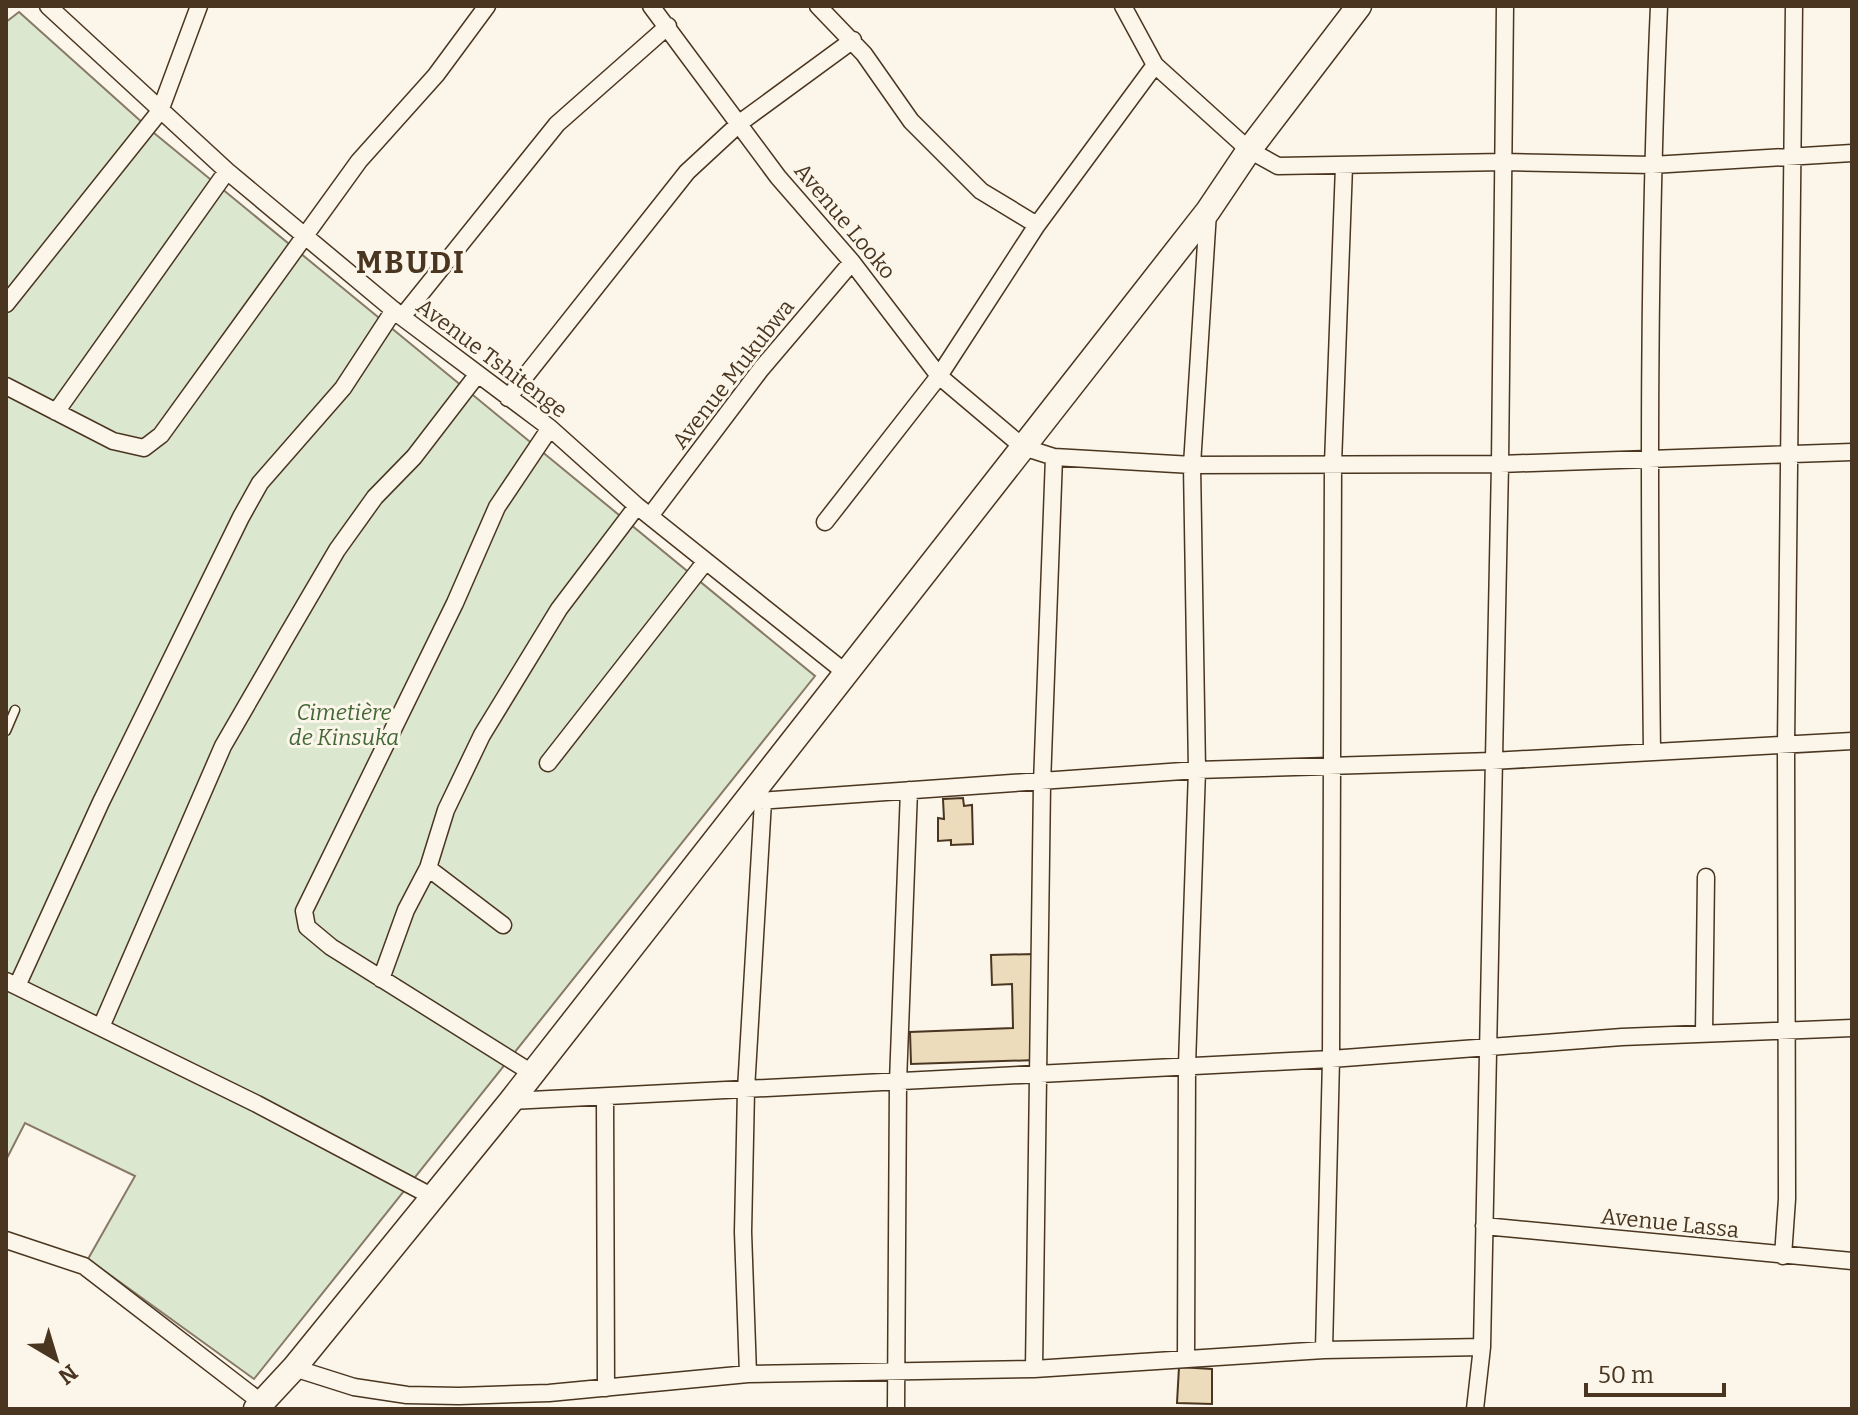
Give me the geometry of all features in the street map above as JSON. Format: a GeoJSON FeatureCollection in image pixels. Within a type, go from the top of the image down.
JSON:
{"type":"FeatureCollection","features":[{"type":"Feature","properties":{"kind":"street","name":"Avenue Tshitenge"},"geometry":{"type":"LineString","coordinates":[[48,6],[160,111],[184,128],[227,171],[398,314],[550,428],[644,511],[846,673]]}},
{"type":"Feature","properties":{"kind":"street"},"geometry":{"type":"LineString","coordinates":[[6,304],[160,111],[199,6]]}},
{"type":"Feature","properties":{"kind":"street"},"geometry":{"type":"LineString","coordinates":[[6,386],[113,441],[144,448],[161,435],[359,161],[436,75],[487,6]]}},
{"type":"Feature","properties":{"kind":"street","name":"Avenue Looko"},"geometry":{"type":"LineString","coordinates":[[651,6],[741,122],[778,177],[852,262],[939,376],[1023,447]]}},
{"type":"Feature","properties":{"kind":"street"},"geometry":{"type":"LineString","coordinates":[[818,6],[853,40],[911,121],[981,191],[1037,225]]}},
{"type":"Feature","properties":{"kind":"street"},"geometry":{"type":"LineString","coordinates":[[1123,6],[1155,65],[1249,150],[1278,166],[1504,162],[1652,165],[1852,153]]}},
{"type":"Feature","properties":{"kind":"street"},"geometry":{"type":"LineString","coordinates":[[6,1240],[84,1266],[259,1406],[294,1368],[753,802],[846,673],[1208,211],[1249,150],[1359,6]]}},
{"type":"Feature","properties":{"kind":"street"},"geometry":{"type":"LineString","coordinates":[[1475,1409],[1482,1347],[1500,464],[1505,6]]}},
{"type":"Feature","properties":{"kind":"street"},"geometry":{"type":"LineString","coordinates":[[1652,752],[1649,458],[1652,165],[1659,6]]}},
{"type":"Feature","properties":{"kind":"street"},"geometry":{"type":"LineString","coordinates":[[1783,1256],[1787,1199],[1786,745],[1794,6]]}},
{"type":"Feature","properties":{"kind":"street"},"geometry":{"type":"LineString","coordinates":[[433,1197],[12,984],[260,483],[343,388],[398,314],[557,124],[668,26]]}},
{"type":"Feature","properties":{"kind":"street"},"geometry":{"type":"LineString","coordinates":[[508,398],[687,172],[741,122],[853,40]]}},
{"type":"Feature","properties":{"kind":"street"},"geometry":{"type":"LineString","coordinates":[[825,522],[939,376],[1037,225],[1155,65]]}},
{"type":"Feature","properties":{"kind":"street"},"geometry":{"type":"LineString","coordinates":[[1324,1350],[1331,1059],[1333,464],[1344,166]]}},
{"type":"Feature","properties":{"kind":"street"},"geometry":{"type":"LineString","coordinates":[[56,412],[150,285],[227,171]]}},
{"type":"Feature","properties":{"kind":"street"},"geometry":{"type":"LineString","coordinates":[[1186,1358],[1187,1065],[1197,770],[1192,465],[1208,211]]}},
{"type":"Feature","properties":{"kind":"street","name":"Avenue Mukubwa"},"geometry":{"type":"LineString","coordinates":[[381,979],[406,910],[428,868],[446,810],[504,698],[559,609],[852,262]]}},
{"type":"Feature","properties":{"kind":"street"},"geometry":{"type":"LineString","coordinates":[[101,1027],[223,746],[360,518],[414,457],[477,375]]}},
{"type":"Feature","properties":{"kind":"street"},"geometry":{"type":"LineString","coordinates":[[532,1073],[381,979],[307,927],[304,911],[455,603],[497,507],[550,428]]}},
{"type":"Feature","properties":{"kind":"street"},"geometry":{"type":"LineString","coordinates":[[1023,447],[1054,457],[1192,465],[1500,464],[1852,452]]}},
{"type":"Feature","properties":{"kind":"street"},"geometry":{"type":"LineString","coordinates":[[1034,1369],[1042,784],[1054,457]]}},
{"type":"Feature","properties":{"kind":"street"},"geometry":{"type":"LineString","coordinates":[[548,763],[706,561]]}},
{"type":"Feature","properties":{"kind":"street"},"geometry":{"type":"LineString","coordinates":[[753,802],[1042,784],[1197,770],[1492,761],[1852,741]]}},
{"type":"Feature","properties":{"kind":"street"},"geometry":{"type":"LineString","coordinates":[[896,1409],[898,1082],[909,790]]}},
{"type":"Feature","properties":{"kind":"street"},"geometry":{"type":"LineString","coordinates":[[748,1374],[743,1232],[753,802]]}},
{"type":"Feature","properties":{"kind":"street"},"geometry":{"type":"LineString","coordinates":[[428,868],[503,925]]}},
{"type":"Feature","properties":{"kind":"street"},"geometry":{"type":"LineString","coordinates":[[1704,1033],[1706,877]]}},
{"type":"Feature","properties":{"kind":"street"},"geometry":{"type":"LineString","coordinates":[[511,1101],[1331,1059],[1704,1033],[1852,1028]]}},
{"type":"Feature","properties":{"kind":"street"},"geometry":{"type":"LineString","coordinates":[[605,1097],[606,1388]]}},
{"type":"Feature","properties":{"kind":"street","name":"Avenue Lassa"},"geometry":{"type":"LineString","coordinates":[[1484,1226],[1852,1261]]}},
{"type":"Feature","properties":{"kind":"street"},"geometry":{"type":"LineString","coordinates":[[294,1368],[354,1387],[407,1395],[519,1394],[748,1374],[894,1369],[1034,1369],[1324,1350],[1482,1347]]}},
{"type":"Feature","properties":{"kind":"lane"},"geometry":{"type":"LineString","coordinates":[[6,731],[15,710]]}},
{"type":"Feature","properties":{"kind":"green space","name":"Cimetière de Kinsuka"},"geometry":{"type":"Polygon","coordinates":[[[19,12],[154,133],[815,676],[254,1379],[88,1259],[135,1176],[25,1123],[6,1160],[6,22],[19,12]]]}},
{"type":"Feature","properties":{"kind":"building"},"geometry":{"type":"Polygon","coordinates":[[[963,798],[964,806],[972,805],[973,844],[951,845],[951,840],[938,841],[938,818],[944,819],[943,799],[963,798]]]}},
{"type":"Feature","properties":{"kind":"building"},"geometry":{"type":"Polygon","coordinates":[[[1034,954],[1037,1060],[911,1064],[910,1032],[1013,1028],[1012,984],[992,985],[991,955],[1034,954]]]}},
{"type":"Feature","properties":{"kind":"building"},"geometry":{"type":"Polygon","coordinates":[[[1179,1367],[1212,1369],[1212,1404],[1177,1403],[1179,1367]]]}},
{"type":"Feature","properties":{"kind":"district","name":"MBUDI"},"geometry":{"type":"Point","coordinates":[411,263]}}]}
